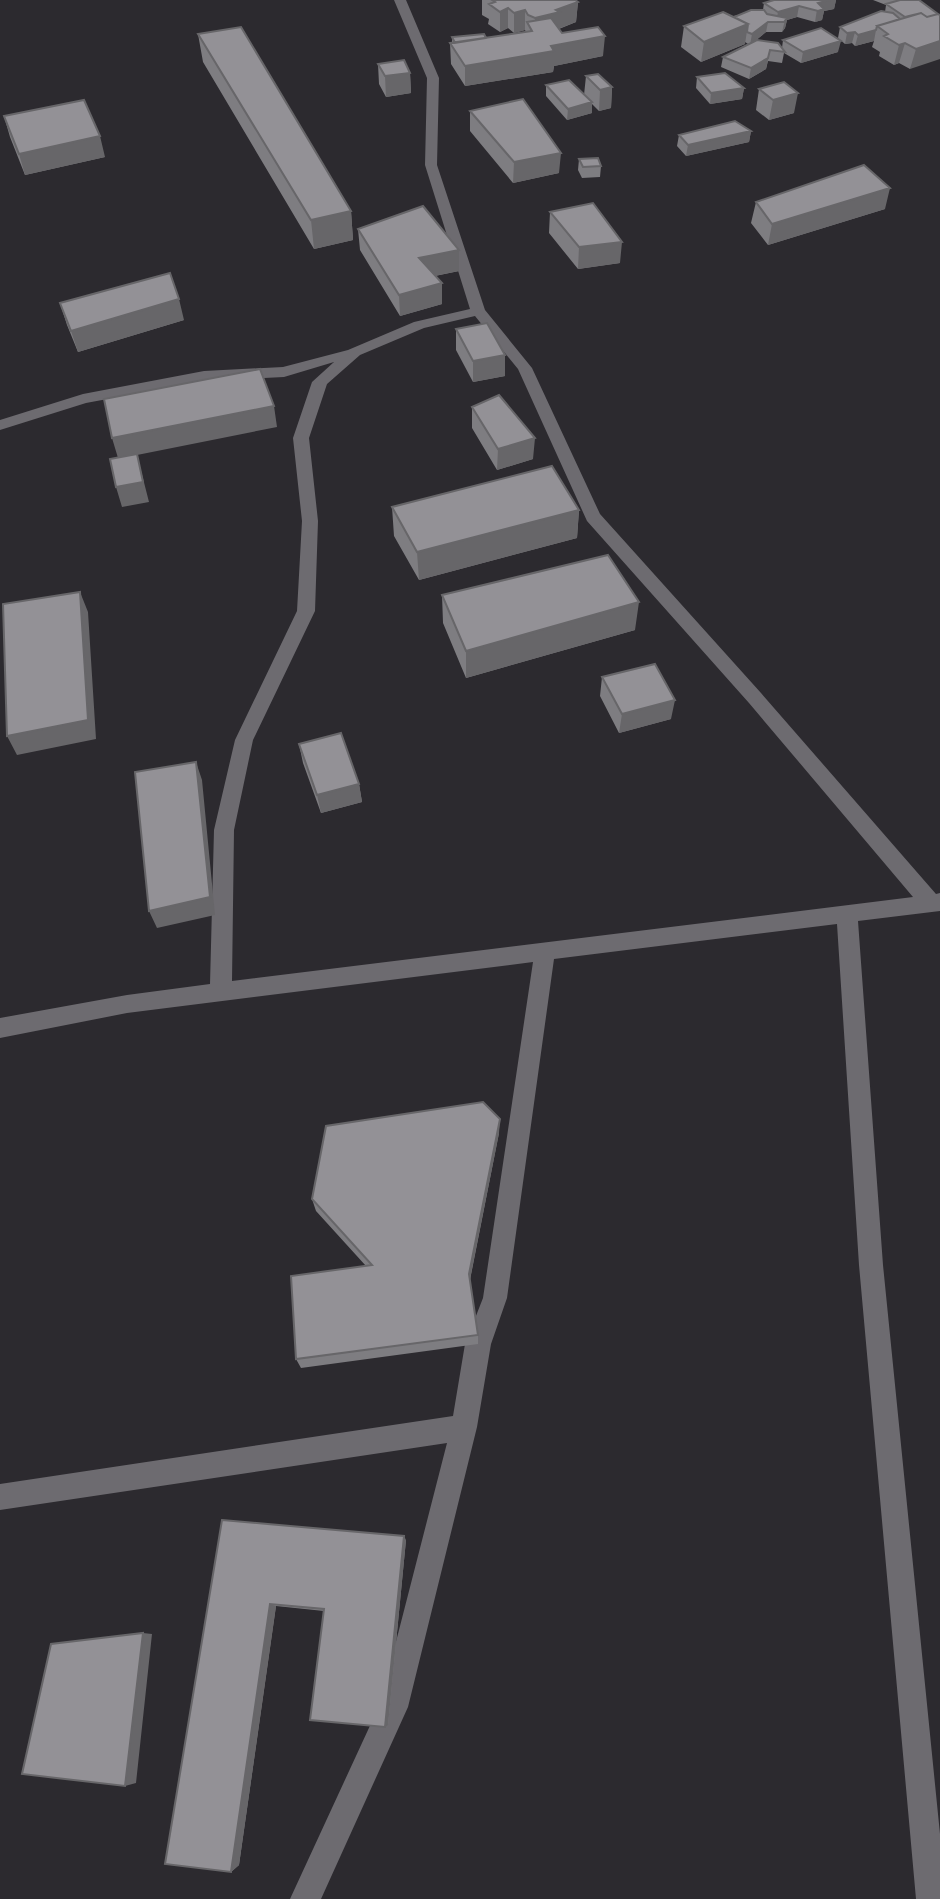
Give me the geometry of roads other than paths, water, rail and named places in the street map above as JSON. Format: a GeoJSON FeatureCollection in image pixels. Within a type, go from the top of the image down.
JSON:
{"type":"FeatureCollection","features":[{"type":"Feature","properties":{"kind":"street"},"geometry":{"type":"LineString","coordinates":[[400,0],[433,78],[431,165],[478,311],[525,368],[593,517],[935,903]]}},
{"type":"Feature","properties":{"kind":"street"},"geometry":{"type":"LineString","coordinates":[[0,425],[83,399],[204,376],[284,372],[355,352],[419,325],[478,311]]}},
{"type":"Feature","properties":{"kind":"street"},"geometry":{"type":"LineString","coordinates":[[221,992],[224,830],[244,740],[306,611],[310,521],[301,438],[320,382],[355,352]]}},
{"type":"Feature","properties":{"kind":"street"},"geometry":{"type":"LineString","coordinates":[[0,1028],[127,1004],[935,903]]}},
{"type":"Feature","properties":{"kind":"street"},"geometry":{"type":"LineString","coordinates":[[847,914],[871,1265],[931,1899]]}},
{"type":"Feature","properties":{"kind":"street"},"geometry":{"type":"LineString","coordinates":[[305,1899],[394,1707],[464,1427],[478,1344],[495,1298],[545,951]]}},
{"type":"Feature","properties":{"kind":"street"},"geometry":{"type":"LineString","coordinates":[[0,1497],[464,1427]]}}]}
